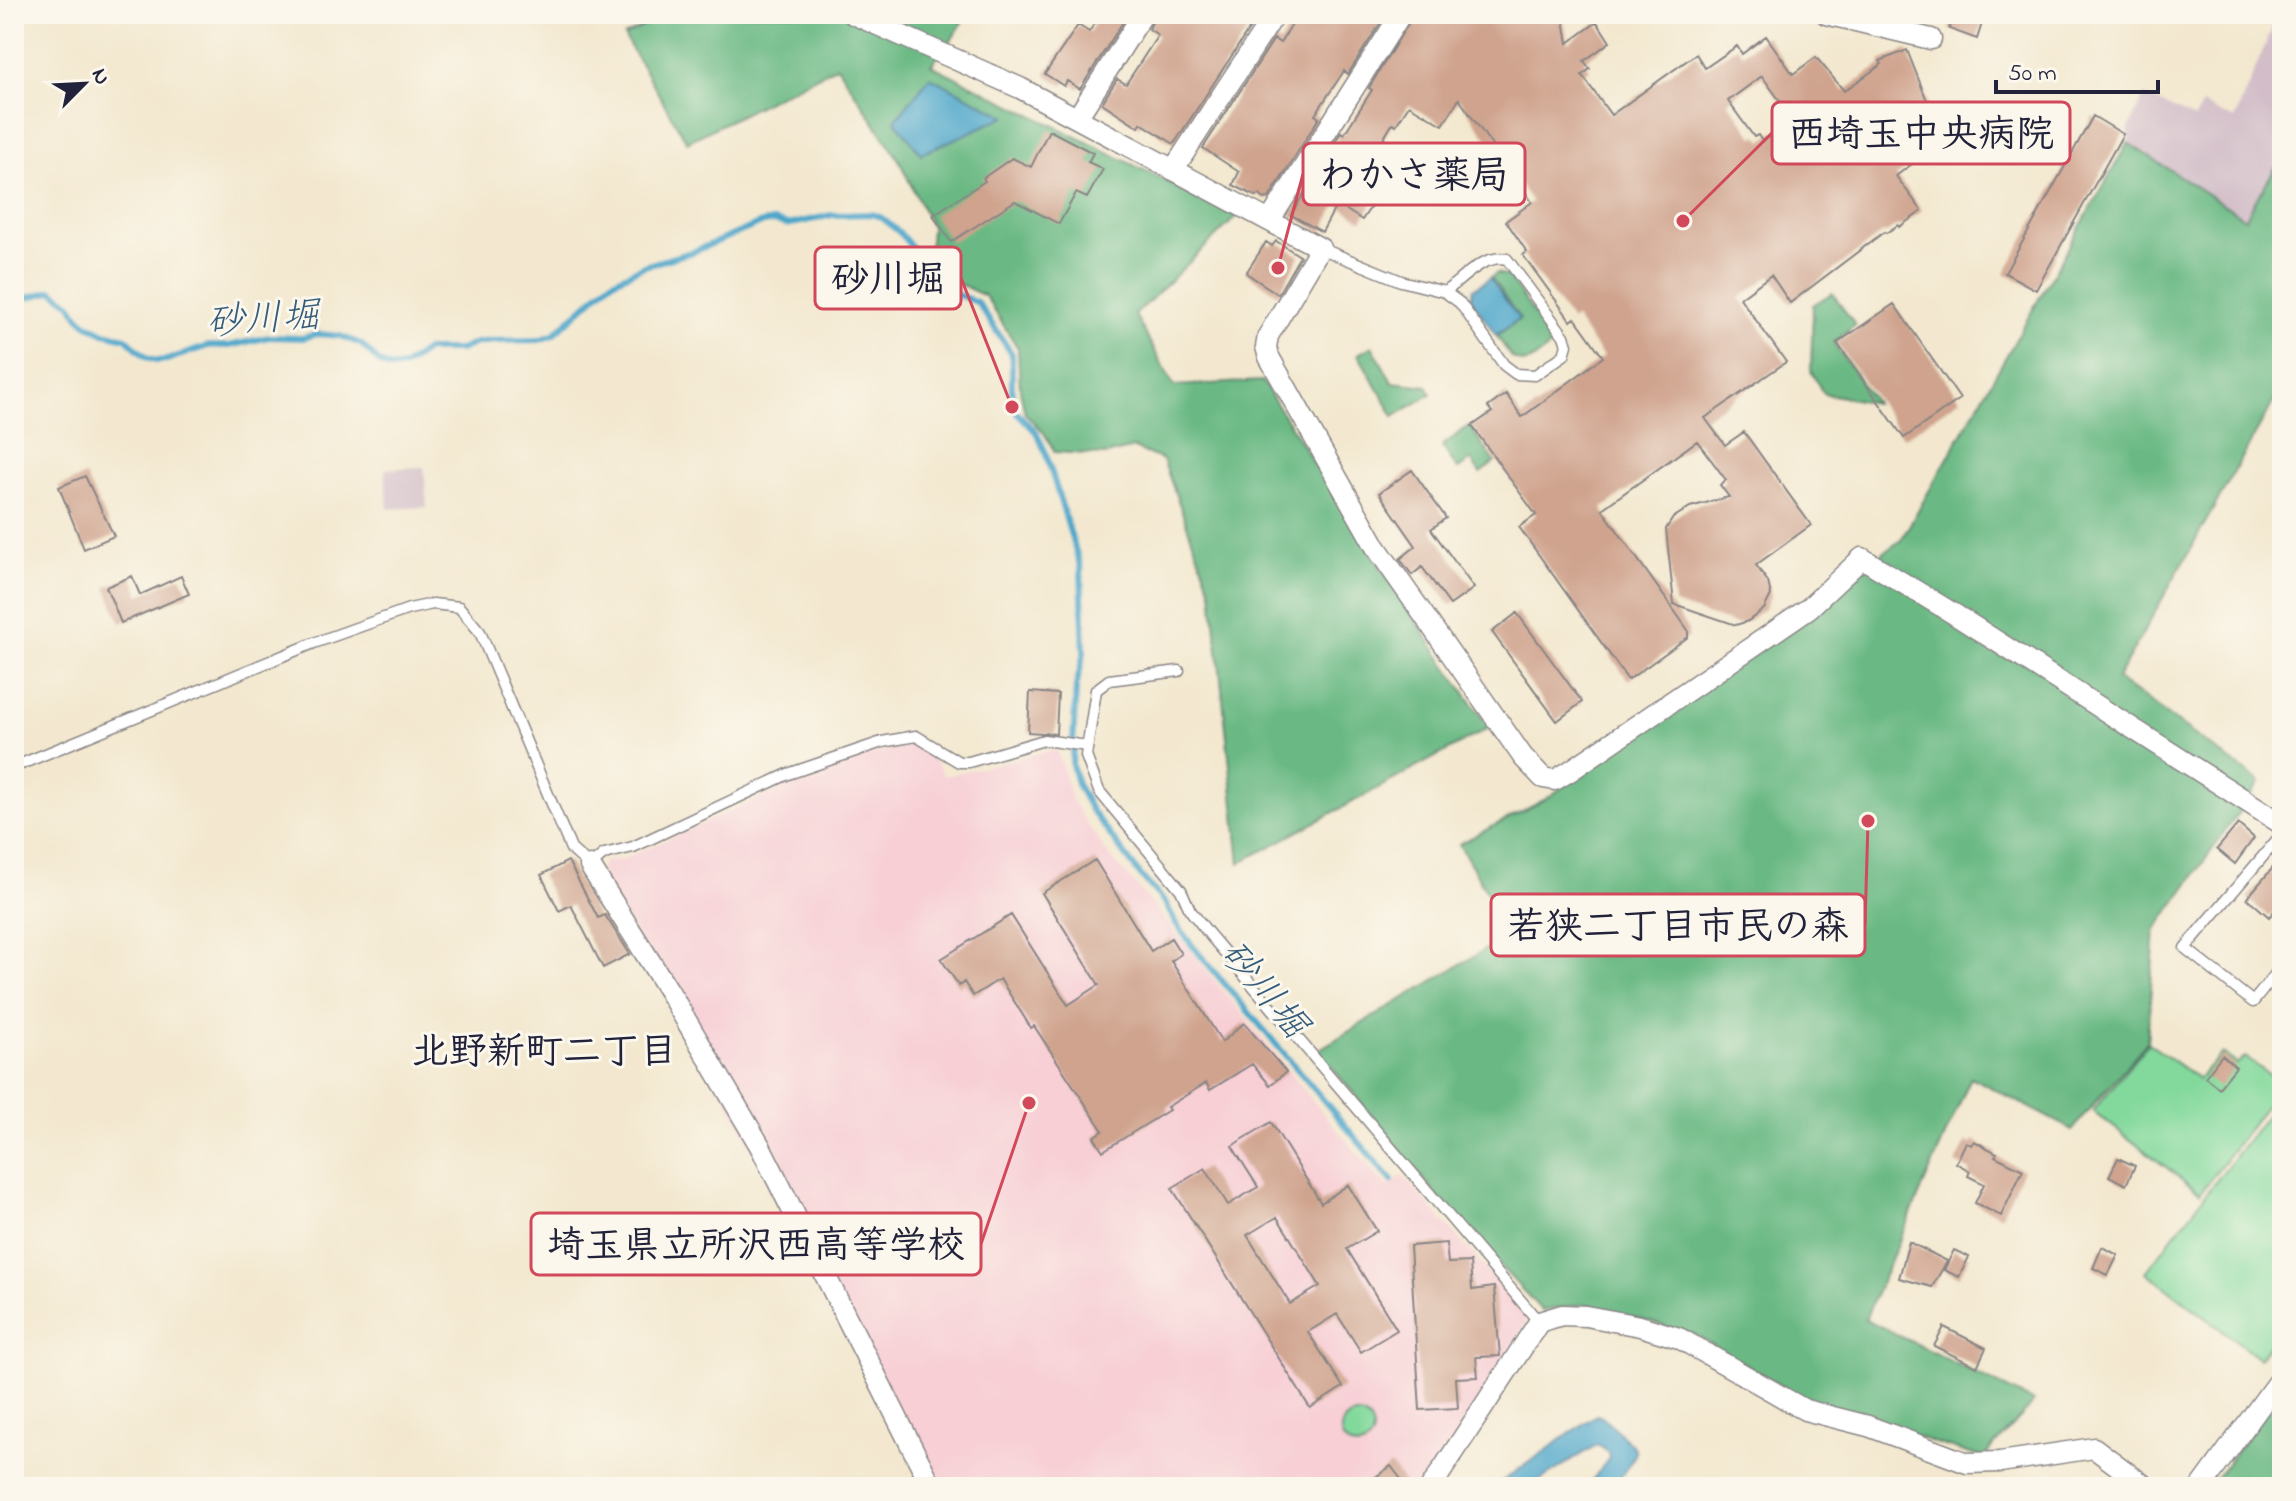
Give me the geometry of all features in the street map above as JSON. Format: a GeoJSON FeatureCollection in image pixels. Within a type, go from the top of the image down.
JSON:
{"type":"FeatureCollection","features":[{"type":"Feature","properties":{"kind":"street"},"geometry":{"type":"LineString","coordinates":[[853,14],[1020,88],[1320,248],[1268,336],[1266,347],[1269,357],[1376,547],[1523,757],[1543,778],[1555,780],[1570,771],[1809,608],[1862,558],[2282,824]]}},
{"type":"Feature","properties":{"kind":"street"},"geometry":{"type":"LineString","coordinates":[[1077,118],[1143,14]]}},
{"type":"Feature","properties":{"kind":"street"},"geometry":{"type":"LineString","coordinates":[[1173,170],[1275,14]]}},
{"type":"Feature","properties":{"kind":"street"},"geometry":{"type":"LineString","coordinates":[[1270,220],[1401,14]]}},
{"type":"Feature","properties":{"kind":"street"},"geometry":{"type":"LineString","coordinates":[[1826,14],[1931,39]]}},
{"type":"Feature","properties":{"kind":"street"},"geometry":{"type":"LineString","coordinates":[[590,866],[670,993],[760,1146],[932,1487]]}},
{"type":"Feature","properties":{"kind":"street"},"geometry":{"type":"LineString","coordinates":[[1431,1487],[1539,1322],[1562,1315],[1640,1326],[1679,1338],[1805,1410],[1868,1426],[1967,1463],[2000,1462],[2094,1448],[2146,1487]]}},
{"type":"Feature","properties":{"kind":"street"},"geometry":{"type":"LineString","coordinates":[[2201,1487],[2282,1376]]}},
{"type":"Feature","properties":{"kind":"lane"},"geometry":{"type":"LineString","coordinates":[[1320,248],[1401,281],[1445,292],[1460,303],[1504,365],[1516,374],[1535,375],[1564,355],[1567,345],[1564,336],[1507,259],[1488,259],[1445,292]]}},
{"type":"Feature","properties":{"kind":"lane"},"geometry":{"type":"LineString","coordinates":[[14,767],[314,643],[409,609],[433,604],[459,607],[480,632],[571,849],[590,866],[604,854],[633,847],[788,774],[882,742],[916,736],[959,762],[969,762],[1044,740],[1084,746]]}},
{"type":"Feature","properties":{"kind":"lane"},"geometry":{"type":"LineString","coordinates":[[1179,671],[1109,680],[1096,690],[1084,746],[1099,791],[1181,890],[1190,910],[1209,934],[1539,1322]]}},
{"type":"Feature","properties":{"kind":"lane"},"geometry":{"type":"LineString","coordinates":[[2282,834],[2185,948],[2253,1002],[2282,966]]}},
{"type":"Feature","properties":{"kind":"shaded area"},"geometry":{"type":"Polygon","coordinates":[[[2266,14],[2282,14],[2282,157],[2245,219],[2129,143],[2129,128],[2144,95],[2195,119],[2202,104],[2234,120],[2273,26],[2264,20],[2266,14]]]}},
{"type":"Feature","properties":{"kind":"shaded area"},"geometry":{"type":"Polygon","coordinates":[[[424,467],[427,507],[388,509],[385,469],[424,467]]]}},
{"type":"Feature","properties":{"kind":"shaded area"},"geometry":{"type":"Polygon","coordinates":[[[918,743],[929,749],[944,776],[1057,749],[1072,801],[1106,852],[1388,1188],[1402,1175],[1524,1312],[1526,1324],[1431,1475],[1417,1487],[939,1487],[600,869],[604,862],[621,860],[823,770],[866,755],[918,743]]]}},
{"type":"Feature","properties":{"kind":"green space"},"geometry":{"type":"Polygon","coordinates":[[[669,14],[967,14],[931,65],[1237,216],[1135,315],[1174,386],[1262,381],[1398,595],[1489,728],[1240,863],[1212,593],[1163,460],[1134,448],[1105,455],[1055,452],[1044,433],[1025,413],[1020,390],[1018,348],[985,296],[948,279],[929,258],[931,226],[898,158],[837,66],[687,142],[624,36],[669,14]]]}},
{"type":"Feature","properties":{"kind":"green space"},"geometry":{"type":"Polygon","coordinates":[[[2128,143],[2245,218],[2282,157],[2282,387],[2117,679],[2260,782],[2155,931],[2147,1042],[2072,1130],[1971,1077],[1865,1319],[2034,1402],[1983,1458],[1810,1403],[1696,1335],[1586,1304],[1542,1311],[1458,1221],[1318,1050],[1511,934],[1459,844],[1546,799],[1901,540],[2128,143]]]}},
{"type":"Feature","properties":{"kind":"green space"},"geometry":{"type":"Polygon","coordinates":[[[1497,273],[1508,276],[1550,337],[1549,348],[1531,361],[1522,363],[1512,358],[1497,336],[1520,319],[1491,277],[1497,273]]]}},
{"type":"Feature","properties":{"kind":"green space"},"geometry":{"type":"Polygon","coordinates":[[[1832,293],[1855,325],[1834,343],[1875,403],[1823,393],[1811,371],[1813,305],[1832,293]]]}},
{"type":"Feature","properties":{"kind":"green space"},"geometry":{"type":"Polygon","coordinates":[[[1372,346],[1392,382],[1427,386],[1431,394],[1394,416],[1358,354],[1372,346]]]}},
{"type":"Feature","properties":{"kind":"green space"},"geometry":{"type":"Polygon","coordinates":[[[1469,426],[1495,462],[1480,473],[1471,460],[1458,469],[1442,446],[1469,426]]]}},
{"type":"Feature","properties":{"kind":"green space"},"geometry":{"type":"Polygon","coordinates":[[[2148,1043],[2199,1079],[2222,1053],[2237,1064],[2245,1057],[2282,1084],[2200,1193],[2093,1111],[2148,1043]]]}},
{"type":"Feature","properties":{"kind":"green space"},"geometry":{"type":"Polygon","coordinates":[[[2276,1103],[2282,1108],[2282,1327],[2259,1358],[2146,1272],[2276,1103]]]}},
{"type":"Feature","properties":{"kind":"green space"},"geometry":{"type":"Polygon","coordinates":[[[2282,1392],[2282,1487],[2209,1487],[2282,1392]]]}},
{"type":"Feature","properties":{"kind":"green space"},"geometry":{"type":"Polygon","coordinates":[[[1357,1415],[1368,1420],[1373,1431],[1368,1442],[1357,1447],[1346,1442],[1341,1431],[1346,1420],[1357,1415]]]}},
{"type":"Feature","properties":{"kind":"water"},"geometry":{"type":"Polygon","coordinates":[[[930,77],[1006,116],[921,154],[895,120],[930,77]]]}},
{"type":"Feature","properties":{"kind":"water"},"geometry":{"type":"Polygon","coordinates":[[[1490,278],[1519,319],[1496,335],[1471,299],[1473,289],[1490,278]]]}},
{"type":"Feature","properties":{"kind":"water"},"geometry":{"type":"Polygon","coordinates":[[[1596,1415],[1603,1417],[1635,1448],[1635,1455],[1614,1487],[1587,1487],[1609,1458],[1598,1444],[1529,1487],[1494,1487],[1596,1415]]]}},
{"type":"Feature","properties":{"kind":"building"},"geometry":{"type":"Polygon","coordinates":[[[1101,14],[1128,14],[1080,89],[1067,81],[1064,86],[1045,74],[1078,25],[1089,32],[1101,14]]]}},
{"type":"Feature","properties":{"kind":"building"},"geometry":{"type":"Polygon","coordinates":[[[1156,14],[1259,14],[1174,144],[1141,123],[1139,127],[1102,103],[1117,79],[1126,84],[1158,35],[1149,29],[1156,14]]]}},
{"type":"Feature","properties":{"kind":"building"},"geometry":{"type":"Polygon","coordinates":[[[1299,14],[1386,14],[1348,74],[1344,71],[1315,115],[1319,118],[1269,198],[1264,199],[1233,185],[1239,172],[1203,148],[1274,39],[1280,43],[1299,14]]]}},
{"type":"Feature","properties":{"kind":"building"},"geometry":{"type":"Polygon","coordinates":[[[1414,14],[1563,14],[1568,43],[1597,22],[1610,42],[1584,61],[1590,69],[1582,75],[1611,115],[1696,54],[1705,68],[1737,46],[1742,54],[1766,36],[1793,74],[1816,57],[1844,91],[1882,64],[1880,61],[1907,50],[1943,141],[1896,176],[1922,211],[1899,227],[1884,232],[1790,303],[1771,275],[1740,298],[1786,362],[1705,418],[1725,445],[1744,432],[1811,525],[1756,565],[1768,582],[1771,595],[1764,609],[1748,621],[1736,625],[1674,604],[1666,529],[1673,518],[1690,507],[1729,497],[1720,485],[1726,480],[1697,441],[1602,509],[1688,630],[1688,637],[1628,680],[1519,527],[1536,515],[1472,426],[1492,412],[1488,407],[1506,394],[1522,417],[1603,357],[1575,318],[1571,321],[1523,255],[1527,252],[1506,221],[1532,202],[1459,99],[1443,125],[1409,105],[1396,125],[1393,123],[1351,192],[1372,205],[1362,220],[1337,204],[1322,232],[1291,215],[1341,132],[1344,134],[1372,90],[1369,88],[1414,14]],[[1762,76],[1728,101],[1754,137],[1758,135],[1762,141],[1793,119],[1762,76]]]}},
{"type":"Feature","properties":{"kind":"building"},"geometry":{"type":"Polygon","coordinates":[[[1954,14],[1985,14],[1977,39],[1949,29],[1954,14]]]}},
{"type":"Feature","properties":{"kind":"building"},"geometry":{"type":"Polygon","coordinates":[[[2093,116],[2123,134],[2036,290],[2005,273],[2093,116]]]}},
{"type":"Feature","properties":{"kind":"building"},"geometry":{"type":"Polygon","coordinates":[[[1049,130],[1093,153],[1088,162],[1103,169],[1087,198],[1076,193],[1059,224],[1015,201],[951,242],[933,215],[985,181],[983,178],[1012,158],[1031,167],[1049,130]]]}},
{"type":"Feature","properties":{"kind":"building"},"geometry":{"type":"Polygon","coordinates":[[[1276,241],[1300,256],[1278,294],[1246,273],[1266,242],[1272,246],[1276,241]]]}},
{"type":"Feature","properties":{"kind":"building"},"geometry":{"type":"Polygon","coordinates":[[[1894,304],[1960,399],[1904,438],[1837,343],[1894,304]]]}},
{"type":"Feature","properties":{"kind":"building"},"geometry":{"type":"Polygon","coordinates":[[[1412,470],[1446,518],[1431,529],[1474,588],[1450,605],[1422,567],[1412,575],[1400,559],[1416,546],[1379,493],[1412,470]]]}},
{"type":"Feature","properties":{"kind":"building"},"geometry":{"type":"Polygon","coordinates":[[[85,476],[114,536],[84,549],[59,487],[85,476]]]}},
{"type":"Feature","properties":{"kind":"building"},"geometry":{"type":"Polygon","coordinates":[[[132,576],[140,595],[181,576],[189,594],[121,623],[106,587],[132,576]]]}},
{"type":"Feature","properties":{"kind":"building"},"geometry":{"type":"Polygon","coordinates":[[[1517,613],[1582,702],[1557,721],[1492,632],[1517,613]]]}},
{"type":"Feature","properties":{"kind":"building"},"geometry":{"type":"Polygon","coordinates":[[[1030,692],[1058,694],[1056,734],[1028,732],[1030,692]]]}},
{"type":"Feature","properties":{"kind":"building"},"geometry":{"type":"Polygon","coordinates":[[[2238,824],[2254,838],[2235,864],[2217,849],[2238,824]]]}},
{"type":"Feature","properties":{"kind":"building"},"geometry":{"type":"Polygon","coordinates":[[[2282,857],[2282,902],[2269,917],[2247,898],[2282,857]]]}},
{"type":"Feature","properties":{"kind":"building"},"geometry":{"type":"Polygon","coordinates":[[[1095,860],[1151,951],[1171,938],[1181,954],[1171,961],[1222,1042],[1244,1023],[1286,1072],[1270,1085],[1252,1064],[1210,1090],[1206,1083],[1103,1151],[1094,1137],[1103,1131],[1000,979],[973,996],[964,982],[959,986],[941,959],[1011,915],[1068,1005],[1099,985],[1042,893],[1095,860]]]}},
{"type":"Feature","properties":{"kind":"building"},"geometry":{"type":"Polygon","coordinates":[[[568,861],[598,918],[605,915],[630,954],[603,968],[571,905],[559,911],[541,875],[568,861]]]}},
{"type":"Feature","properties":{"kind":"building"},"geometry":{"type":"Polygon","coordinates":[[[2222,1055],[2236,1067],[2219,1088],[2205,1077],[2222,1055]]]}},
{"type":"Feature","properties":{"kind":"building"},"geometry":{"type":"Polygon","coordinates":[[[1271,1122],[1321,1203],[1348,1185],[1377,1231],[1347,1249],[1397,1330],[1361,1352],[1337,1314],[1308,1332],[1343,1387],[1310,1408],[1172,1188],[1205,1168],[1228,1205],[1258,1187],[1232,1146],[1271,1122]],[[1277,1217],[1247,1235],[1290,1304],[1320,1286],[1277,1217]]]}},
{"type":"Feature","properties":{"kind":"building"},"geometry":{"type":"Polygon","coordinates":[[[1974,1141],[2023,1170],[2001,1216],[1975,1203],[1984,1184],[1968,1176],[1970,1171],[1956,1163],[1966,1142],[1971,1145],[1974,1141]]]}},
{"type":"Feature","properties":{"kind":"building"},"geometry":{"type":"Polygon","coordinates":[[[2118,1158],[2135,1166],[2126,1185],[2109,1176],[2118,1158]]]}},
{"type":"Feature","properties":{"kind":"building"},"geometry":{"type":"Polygon","coordinates":[[[1909,1242],[1947,1261],[1932,1287],[1899,1278],[1909,1242]]]}},
{"type":"Feature","properties":{"kind":"building"},"geometry":{"type":"Polygon","coordinates":[[[1446,1243],[1448,1263],[1470,1262],[1472,1290],[1494,1287],[1500,1356],[1476,1357],[1478,1377],[1456,1378],[1458,1408],[1420,1410],[1410,1246],[1446,1243]]]}},
{"type":"Feature","properties":{"kind":"building"},"geometry":{"type":"Polygon","coordinates":[[[2102,1247],[2118,1255],[2108,1275],[2093,1268],[2102,1247]]]}},
{"type":"Feature","properties":{"kind":"building"},"geometry":{"type":"Polygon","coordinates":[[[1954,1250],[1969,1257],[1959,1277],[1944,1270],[1954,1250]]]}},
{"type":"Feature","properties":{"kind":"building"},"geometry":{"type":"Polygon","coordinates":[[[1944,1327],[1986,1348],[1977,1367],[1934,1346],[1944,1327]]]}},
{"type":"Feature","properties":{"kind":"building"},"geometry":{"type":"Polygon","coordinates":[[[1391,1466],[1407,1487],[1362,1487],[1391,1466]]]}},
{"type":"Feature","properties":{"kind":"waterway","name":"砂川堀"},"geometry":{"type":"LineString","coordinates":[[14,301],[53,291],[71,304],[87,324],[104,333],[126,338],[146,357],[156,361],[208,346],[229,346],[269,337],[303,338],[317,334],[340,336],[361,344],[380,363],[390,368],[404,366],[427,350],[460,350],[476,343],[539,340],[553,335],[611,282],[644,266],[695,251],[759,224],[773,221],[788,225],[832,215],[872,214],[882,218],[900,233],[950,292],[977,302],[1012,354],[1012,407],[1036,432],[1045,451],[1081,568],[1084,653],[1076,687],[1072,764],[1077,784],[1091,810],[1166,904],[1191,944],[1392,1181]]}},
{"type":"Feature","properties":{"kind":"place","name":"西埼玉中央病院"},"geometry":{"type":"Point","coordinates":[1683,221]}},
{"type":"Feature","properties":{"kind":"place","name":"わかさ薬局"},"geometry":{"type":"Point","coordinates":[1278,268]}},
{"type":"Feature","properties":{"kind":"place","name":"砂川堀"},"geometry":{"type":"Point","coordinates":[1012,407]}},
{"type":"Feature","properties":{"kind":"place","name":"若狭二丁目市民の森"},"geometry":{"type":"Point","coordinates":[1868,821]}},
{"type":"Feature","properties":{"kind":"place","name":"埼玉県立所沢西高等学校"},"geometry":{"type":"Point","coordinates":[1029,1103]}},
{"type":"Feature","properties":{"kind":"district","name":"北野新町二丁目"},"geometry":{"type":"Point","coordinates":[544,1050]}}]}
